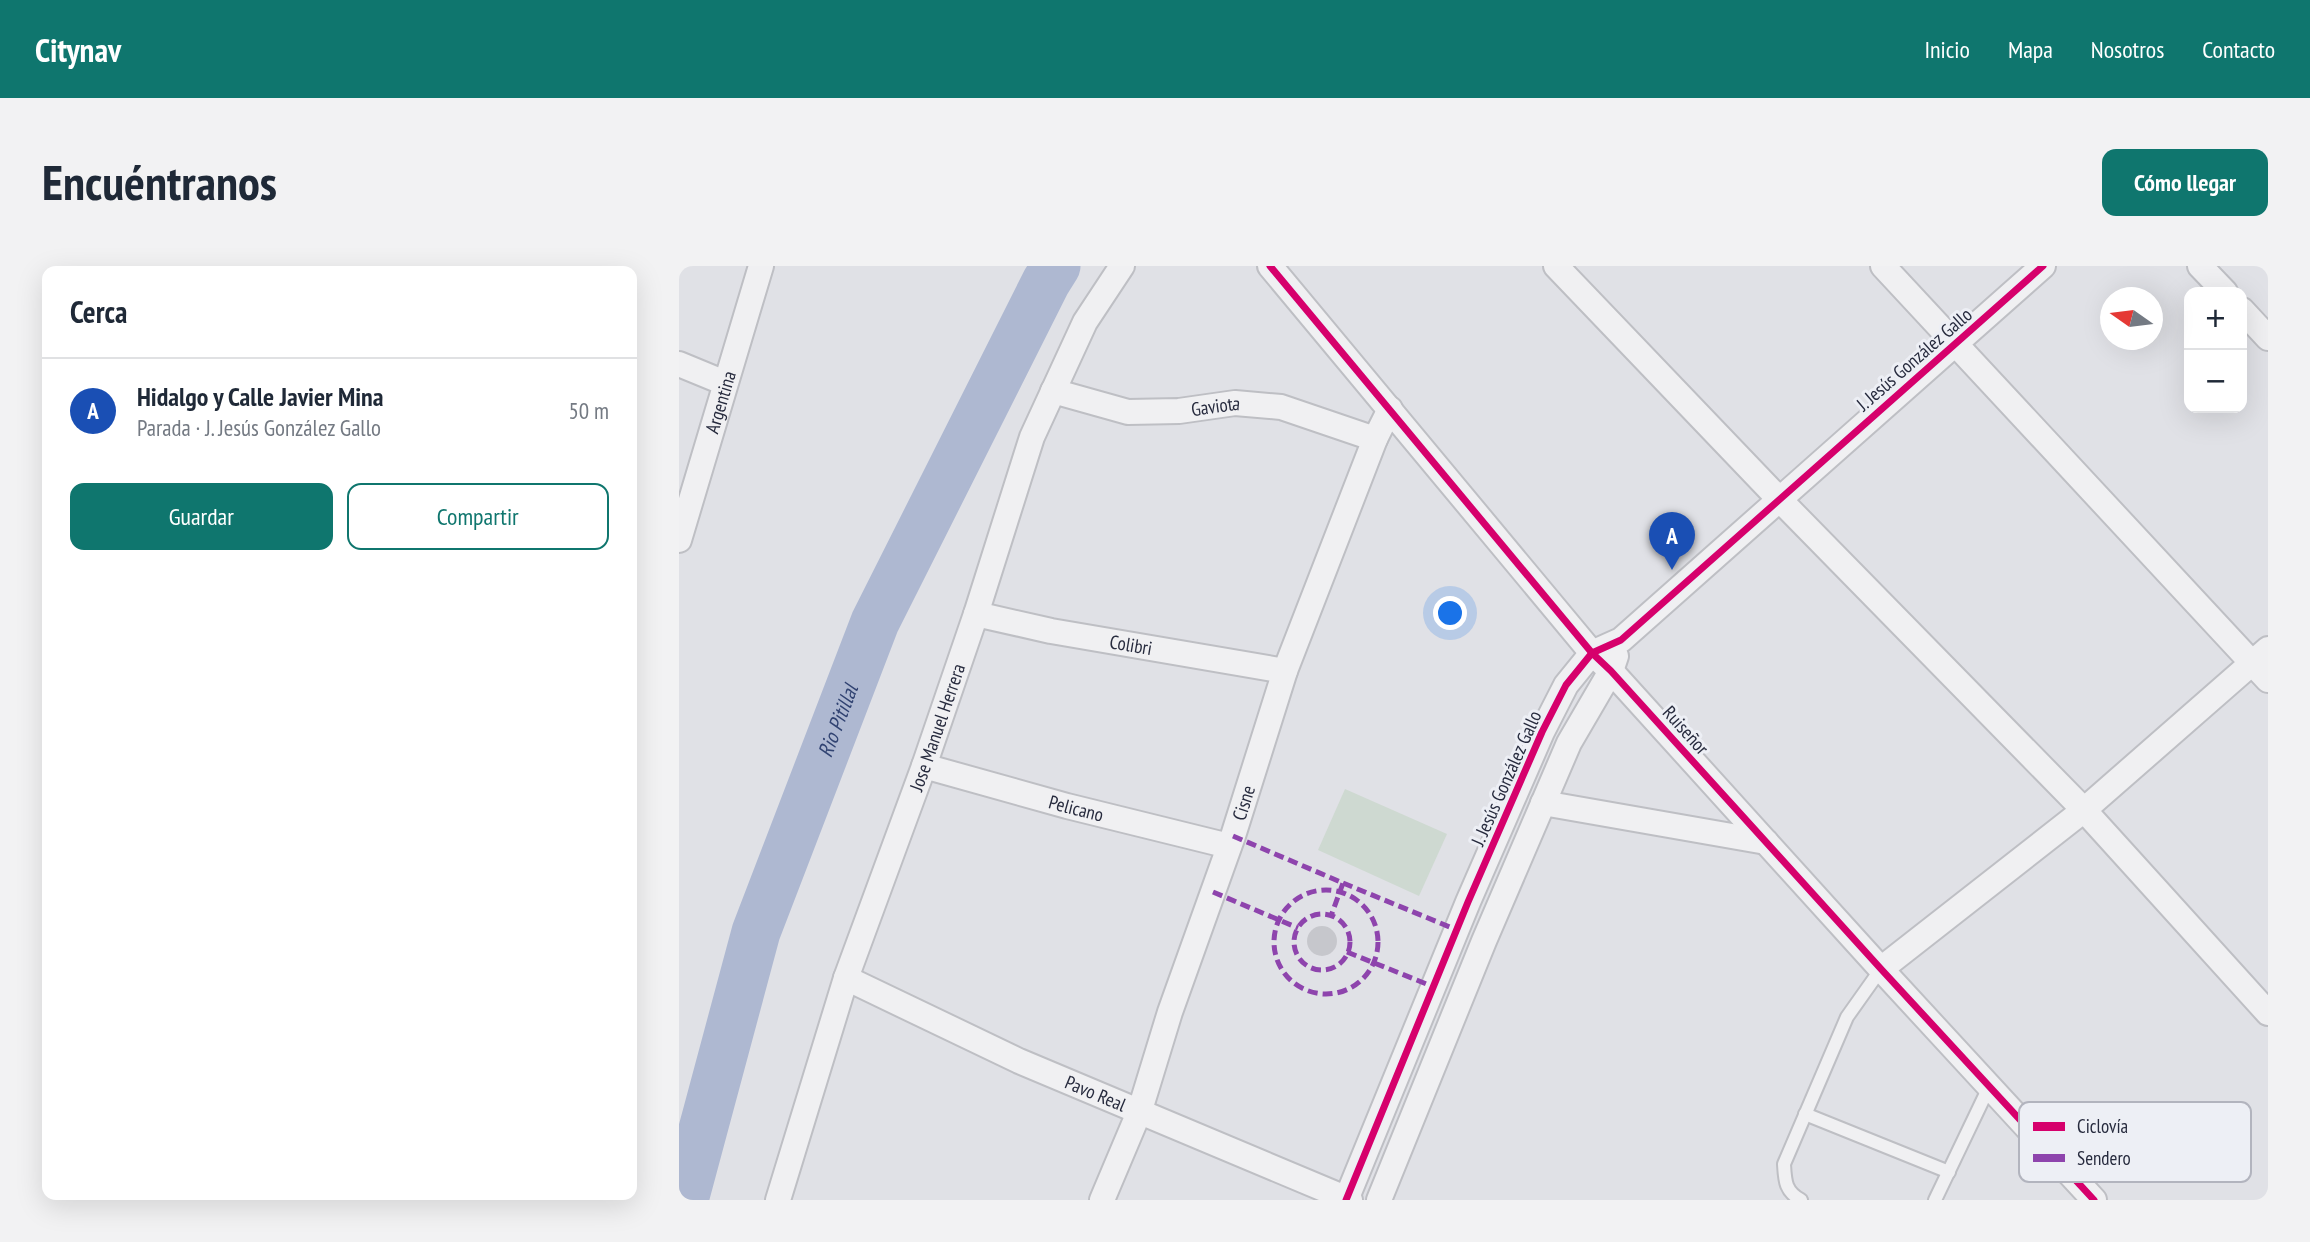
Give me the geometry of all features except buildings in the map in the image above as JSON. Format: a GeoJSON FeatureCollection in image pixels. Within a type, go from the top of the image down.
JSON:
{"type":"FeatureCollection","features":[{"type":"Feature","properties":{"kind":"street","name":"Argentina"},"geometry":{"type":"LineString","coordinates":[[679,540],[761,266]]}},
{"type":"Feature","properties":{"kind":"street","name":"Jose Manuel Herrera"},"geometry":{"type":"LineString","coordinates":[[778,1200],[846,978],[976,614],[1032,437],[1086,322],[1122,266]]}},
{"type":"Feature","properties":{"kind":"street","name":"Ruiseñor"},"geometry":{"type":"LineString","coordinates":[[1270,266],[1591,653],[1611,671],[2019,1117]]}},
{"type":"Feature","properties":{"kind":"street"},"geometry":{"type":"LineString","coordinates":[[1556,266],[1779,499],[2084,810],[2268,1013]]}},
{"type":"Feature","properties":{"kind":"street"},"geometry":{"type":"LineString","coordinates":[[1881,968],[2084,810],[2263,664],[1954,344],[1883,266]]}},
{"type":"Feature","properties":{"kind":"street","name":"J. Jesús González Gallo"},"geometry":{"type":"LineString","coordinates":[[1347,1199],[1468,902],[1542,732],[1566,685],[1591,653],[1621,640],[2042,266]]}},
{"type":"Feature","properties":{"kind":"street"},"geometry":{"type":"LineString","coordinates":[[2200,266],[2220,287]]}},
{"type":"Feature","properties":{"kind":"street"},"geometry":{"type":"LineString","coordinates":[[2247,315],[2268,338]]}},
{"type":"Feature","properties":{"kind":"street"},"geometry":{"type":"LineString","coordinates":[[680,365],[726,383]]}},
{"type":"Feature","properties":{"kind":"street","name":"Gaviota"},"geometry":{"type":"LineString","coordinates":[[1053,391],[1128,412],[1179,411],[1235,403],[1281,407],[1375,439]]}},
{"type":"Feature","properties":{"kind":"street","name":"Cisne"},"geometry":{"type":"LineString","coordinates":[[1102,1200],[1140,1110],[1170,1012],[1229,846],[1285,671],[1375,439],[1390,409]]}},
{"type":"Feature","properties":{"kind":"street","name":"Colibri"},"geometry":{"type":"LineString","coordinates":[[976,614],[1051,631],[1285,671]]}},
{"type":"Feature","properties":{"kind":"street"},"geometry":{"type":"LineString","coordinates":[[1379,1200],[1543,803],[1569,743],[1611,671],[1621,640]]}},
{"type":"Feature","properties":{"kind":"street","name":"Pelicano"},"geometry":{"type":"LineString","coordinates":[[923,766],[1067,806],[1229,846]]}},
{"type":"Feature","properties":{"kind":"street"},"geometry":{"type":"LineString","coordinates":[[1543,803],[1766,842]]}},
{"type":"Feature","properties":{"kind":"street","name":"Pavo Real"},"geometry":{"type":"LineString","coordinates":[[846,978],[1019,1061],[1347,1199]]}},
{"type":"Feature","properties":{"kind":"street","name":"Ruiseñor"},"geometry":{"type":"LineString","coordinates":[[2078,1182],[2094,1200]]}},
{"type":"Feature","properties":{"kind":"lane"},"geometry":{"type":"LineString","coordinates":[[1801,1200],[1793,1195],[1785,1184],[1784,1164],[1847,1017],[1881,968]]}},
{"type":"Feature","properties":{"kind":"lane"},"geometry":{"type":"LineString","coordinates":[[1935,1200],[1990,1085]]}},
{"type":"Feature","properties":{"kind":"lane"},"geometry":{"type":"LineString","coordinates":[[1805,1114],[1949,1172]]}},
{"type":"Feature","properties":{"kind":"shaded area"},"geometry":{"type":"Polygon","coordinates":[[[1345,789],[1447,834],[1419,896],[1318,850],[1345,789]]]}},
{"type":"Feature","properties":{"kind":"waterway","name":"Rio Pitillal"},"geometry":{"type":"LineString","coordinates":[[684,1200],[756,932],[875,622],[1056,266]]}},
{"type":"Feature","properties":{"kind":"marked path"},"geometry":{"type":"LineString","coordinates":[[1233,836],[1343,883],[1331,916]]}},
{"type":"Feature","properties":{"kind":"marked path"},"geometry":{"type":"LineString","coordinates":[[1343,883],[1457,930]]}},
{"type":"Feature","properties":{"kind":"marked path"},"geometry":{"type":"LineString","coordinates":[[1326,890],[1346,894],[1363,905],[1374,922],[1378,942],[1374,962],[1363,979],[1346,990],[1326,994],[1306,990],[1289,979],[1278,962],[1274,942],[1278,922],[1289,905],[1306,894],[1326,890]]}},
{"type":"Feature","properties":{"kind":"marked path"},"geometry":{"type":"LineString","coordinates":[[1213,892],[1298,928]]}},
{"type":"Feature","properties":{"kind":"marked path"},"geometry":{"type":"LineString","coordinates":[[1322,914],[1333,916],[1342,922],[1348,931],[1350,942],[1348,953],[1342,962],[1333,968],[1322,970],[1311,968],[1302,962],[1296,953],[1294,942],[1296,931],[1302,922],[1311,916],[1322,914]]}},
{"type":"Feature","properties":{"kind":"marked path"},"geometry":{"type":"LineString","coordinates":[[1347,952],[1434,987]]}},
{"type":"Feature","properties":{"kind":"cycle path"},"geometry":{"type":"LineString","coordinates":[[1270,266],[1592,653],[2019,1119]]}},
{"type":"Feature","properties":{"kind":"cycle path"},"geometry":{"type":"LineString","coordinates":[[1346,1200],[1468,902],[1542,732],[1566,685],[1592,653],[1621,640],[2043,266]]}},
{"type":"Feature","properties":{"kind":"cycle path"},"geometry":{"type":"LineString","coordinates":[[2077,1182],[2094,1200]]}},
{"type":"Feature","properties":{"kind":"place","name":"Hidalgo y Calle Javier Mina"},"geometry":{"type":"Point","coordinates":[1672,570]}}]}
